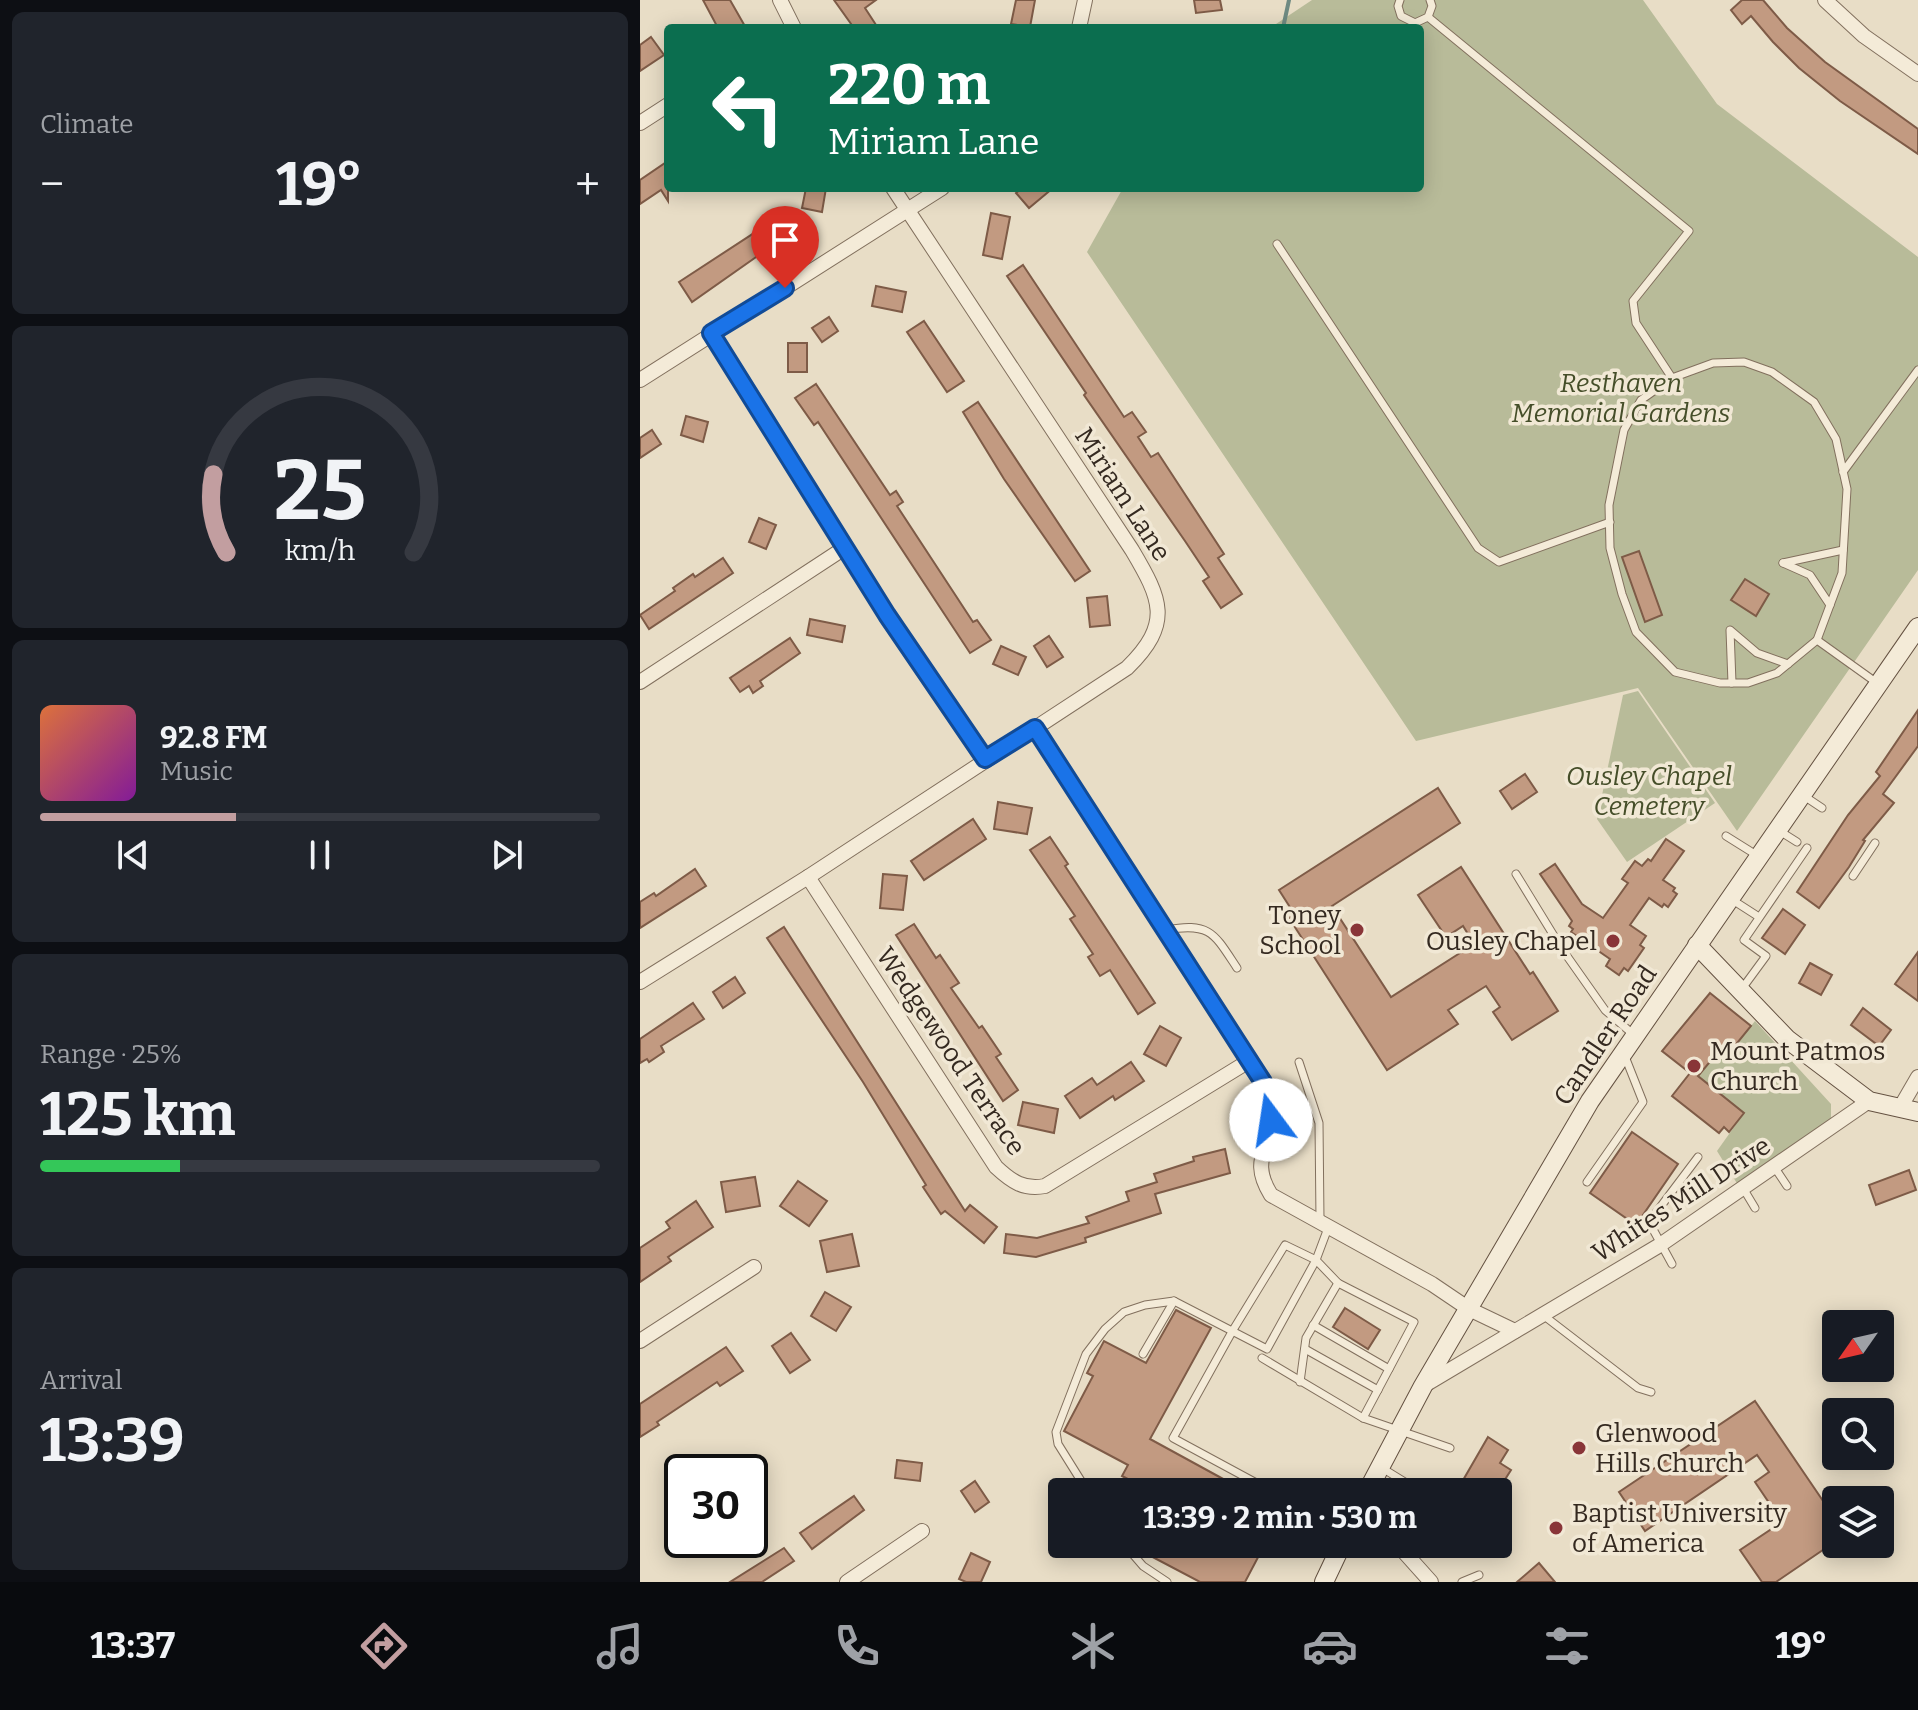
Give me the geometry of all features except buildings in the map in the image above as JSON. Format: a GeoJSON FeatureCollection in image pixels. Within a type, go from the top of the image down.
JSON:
{"type":"FeatureCollection","features":[{"type":"Feature","properties":{"kind":"main road","name":"Candler Road"},"geometry":{"type":"LineString","coordinates":[[1374,1478],[1423,1386],[1590,1101],[1918,627]]}},
{"type":"Feature","properties":{"kind":"main road"},"geometry":{"type":"LineString","coordinates":[[1697,945],[1787,1039],[1869,1101],[1909,1110]]}},
{"type":"Feature","properties":{"kind":"main road"},"geometry":{"type":"LineString","coordinates":[[1324,1582],[1335,1558]]}},
{"type":"Feature","properties":{"kind":"street"},"geometry":{"type":"LineString","coordinates":[[780,0],[792,24]]}},
{"type":"Feature","properties":{"kind":"street"},"geometry":{"type":"LineString","coordinates":[[1080,24],[1085,0]]}},
{"type":"Feature","properties":{"kind":"street"},"geometry":{"type":"LineString","coordinates":[[1825,0],[1864,36],[1918,74]]}},
{"type":"Feature","properties":{"kind":"street"},"geometry":{"type":"LineString","coordinates":[[640,123],[664,108]]}},
{"type":"Feature","properties":{"kind":"street","name":"Miriam Lane"},"geometry":{"type":"LineString","coordinates":[[640,982],[808,877],[1127,668],[1144,651],[1155,632],[1159,608],[1151,582],[895,192]]}},
{"type":"Feature","properties":{"kind":"street"},"geometry":{"type":"LineString","coordinates":[[640,380],[936,192]]}},
{"type":"Feature","properties":{"kind":"street"},"geometry":{"type":"LineString","coordinates":[[711,333],[887,615],[985,759]]}},
{"type":"Feature","properties":{"kind":"street"},"geometry":{"type":"LineString","coordinates":[[640,682],[846,547]]}},
{"type":"Feature","properties":{"kind":"street"},"geometry":{"type":"LineString","coordinates":[[1035,728],[1249,1061],[1271,1103],[1271,1120],[1259,1165],[1262,1181],[1271,1195],[1432,1284],[1469,1309],[1515,1331]]}},
{"type":"Feature","properties":{"kind":"street","name":"Wedgewood Terrace"},"geometry":{"type":"LineString","coordinates":[[808,877],[996,1167],[1013,1182],[1031,1189],[1045,1186],[1249,1061]]}},
{"type":"Feature","properties":{"kind":"street"},"geometry":{"type":"LineString","coordinates":[[1909,1110],[1918,1077]]}},
{"type":"Feature","properties":{"kind":"street","name":"Whites Mill Drive"},"geometry":{"type":"LineString","coordinates":[[1423,1386],[1660,1245],[1718,1197],[1743,1188],[1775,1168],[1869,1101]]}},
{"type":"Feature","properties":{"kind":"street"},"geometry":{"type":"LineString","coordinates":[[640,1341],[754,1267]]}},
{"type":"Feature","properties":{"kind":"street"},"geometry":{"type":"LineString","coordinates":[[847,1582],[922,1531]]}},
{"type":"Feature","properties":{"kind":"street"},"geometry":{"type":"LineString","coordinates":[[1411,1558],[1431,1582]]}},
{"type":"Feature","properties":{"kind":"lane"},"geometry":{"type":"LineString","coordinates":[[1400,0],[1399,11],[1405,20],[1415,23],[1428,17],[1432,6],[1430,0]]}},
{"type":"Feature","properties":{"kind":"lane"},"geometry":{"type":"LineString","coordinates":[[1428,17],[1689,231],[1633,301],[1636,323],[1672,378]]}},
{"type":"Feature","properties":{"kind":"lane"},"geometry":{"type":"LineString","coordinates":[[1277,244],[1478,548],[1499,562],[1610,522]]}},
{"type":"Feature","properties":{"kind":"lane"},"geometry":{"type":"LineString","coordinates":[[1744,362],[1772,372],[1814,402],[1836,439],[1843,472],[1847,489],[1842,573],[1817,640],[1777,673],[1748,683],[1720,683],[1675,672],[1636,632],[1610,548],[1610,522],[1616,463],[1624,430],[1641,400],[1672,378],[1713,363],[1744,362]]}},
{"type":"Feature","properties":{"kind":"lane"},"geometry":{"type":"LineString","coordinates":[[1843,472],[1918,370]]}},
{"type":"Feature","properties":{"kind":"lane"},"geometry":{"type":"LineString","coordinates":[[1830,605],[1810,575],[1783,563],[1843,550]]}},
{"type":"Feature","properties":{"kind":"lane"},"geometry":{"type":"LineString","coordinates":[[1732,683],[1730,630],[1757,653],[1788,664]]}},
{"type":"Feature","properties":{"kind":"lane"},"geometry":{"type":"LineString","coordinates":[[1817,640],[1877,683]]}},
{"type":"Feature","properties":{"kind":"lane"},"geometry":{"type":"LineString","coordinates":[[1801,794],[1822,808]]}},
{"type":"Feature","properties":{"kind":"lane"},"geometry":{"type":"LineString","coordinates":[[1776,829],[1797,842]]}},
{"type":"Feature","properties":{"kind":"lane"},"geometry":{"type":"LineString","coordinates":[[1726,836],[1758,856]]}},
{"type":"Feature","properties":{"kind":"lane"},"geometry":{"type":"LineString","coordinates":[[1853,876],[1875,843]]}},
{"type":"Feature","properties":{"kind":"lane"},"geometry":{"type":"LineString","coordinates":[[1740,991],[1766,956],[1744,940],[1807,848]]}},
{"type":"Feature","properties":{"kind":"lane"},"geometry":{"type":"LineString","coordinates":[[1516,874],[1562,949],[1605,1010],[1635,1036]]}},
{"type":"Feature","properties":{"kind":"lane"},"geometry":{"type":"LineString","coordinates":[[1729,898],[1759,917]]}},
{"type":"Feature","properties":{"kind":"lane"},"geometry":{"type":"LineString","coordinates":[[1166,930],[1182,927],[1205,929],[1219,941],[1237,968]]}},
{"type":"Feature","properties":{"kind":"lane"},"geometry":{"type":"LineString","coordinates":[[1587,1182],[1643,1102],[1623,1052]]}},
{"type":"Feature","properties":{"kind":"lane"},"geometry":{"type":"LineString","coordinates":[[1079,1478],[1058,1444],[1056,1432],[1086,1354],[1105,1329],[1124,1312],[1174,1301],[1267,1349],[1316,1260],[1324,1226],[1319,1123],[1299,1062]]}},
{"type":"Feature","properties":{"kind":"lane"},"geometry":{"type":"LineString","coordinates":[[1672,1264],[1649,1222],[1698,1157]]}},
{"type":"Feature","properties":{"kind":"lane"},"geometry":{"type":"LineString","coordinates":[[1775,1168],[1787,1186]]}},
{"type":"Feature","properties":{"kind":"lane"},"geometry":{"type":"LineString","coordinates":[[1743,1188],[1755,1208]]}},
{"type":"Feature","properties":{"kind":"lane"},"geometry":{"type":"LineString","coordinates":[[1247,1478],[1173,1438],[1285,1245],[1316,1260],[1338,1283],[1414,1322],[1363,1418]]}},
{"type":"Feature","properties":{"kind":"lane"},"geometry":{"type":"LineString","coordinates":[[1300,1382],[1306,1338],[1338,1283]]}},
{"type":"Feature","properties":{"kind":"lane"},"geometry":{"type":"LineString","coordinates":[[1143,1354],[1174,1301]]}},
{"type":"Feature","properties":{"kind":"lane"},"geometry":{"type":"LineString","coordinates":[[1543,1315],[1638,1388],[1651,1392]]}},
{"type":"Feature","properties":{"kind":"lane"},"geometry":{"type":"LineString","coordinates":[[1313,1325],[1389,1369]]}},
{"type":"Feature","properties":{"kind":"lane"},"geometry":{"type":"LineString","coordinates":[[1305,1349],[1378,1390]]}},
{"type":"Feature","properties":{"kind":"lane"},"geometry":{"type":"LineString","coordinates":[[1262,1358],[1363,1418],[1450,1448]]}},
{"type":"Feature","properties":{"kind":"lane"},"geometry":{"type":"LineString","coordinates":[[1380,1467],[1398,1478]]}},
{"type":"Feature","properties":{"kind":"lane"},"geometry":{"type":"LineString","coordinates":[[1136,1558],[1167,1582]]}},
{"type":"Feature","properties":{"kind":"lane"},"geometry":{"type":"LineString","coordinates":[[1462,1582],[1479,1575]]}},
{"type":"Feature","properties":{"kind":"green space","name":"Resthaven Memorial Gardens"},"geometry":{"type":"Polygon","coordinates":[[[1312,0],[1643,0],[1717,104],[1918,257],[1918,570],[1737,831],[1638,688],[1416,741],[1087,252],[1121,192],[1424,192],[1424,24],[1276,24],[1312,0]]]}},
{"type":"Feature","properties":{"kind":"green space","name":"Ousley Chapel Cemetery"},"geometry":{"type":"Polygon","coordinates":[[[1638,691],[1715,803],[1627,862],[1597,819],[1623,695],[1638,691]]]}},
{"type":"Feature","properties":{"kind":"green space"},"geometry":{"type":"Polygon","coordinates":[[[1755,1021],[1831,1104],[1831,1120],[1738,1185],[1717,1151],[1744,1113],[1698,1076],[1718,1052],[1726,1057],[1755,1021]]]}},
{"type":"Feature","properties":{"kind":"waterway"},"geometry":{"type":"LineString","coordinates":[[1284,24],[1289,0]]}},
{"type":"Feature","properties":{"kind":"place","name":"Toney School"},"geometry":{"type":"Point","coordinates":[1357,930]}},
{"type":"Feature","properties":{"kind":"place","name":"Ousley Chapel"},"geometry":{"type":"Point","coordinates":[1613,941]}},
{"type":"Feature","properties":{"kind":"place","name":"Mount Patmos Church"},"geometry":{"type":"Point","coordinates":[1694,1066]}},
{"type":"Feature","properties":{"kind":"place","name":"Glenwood Hills Church"},"geometry":{"type":"Point","coordinates":[1579,1448]}},
{"type":"Feature","properties":{"kind":"place","name":"Baptist University of America"},"geometry":{"type":"Point","coordinates":[1556,1528]}},
{"type":"Feature","properties":{"kind":"route"},"geometry":{"type":"LineString","coordinates":[[785,288],[711,333],[887,615],[985,759],[1035,728],[1263,1082],[1271,1103],[1271,1120]]}}]}
